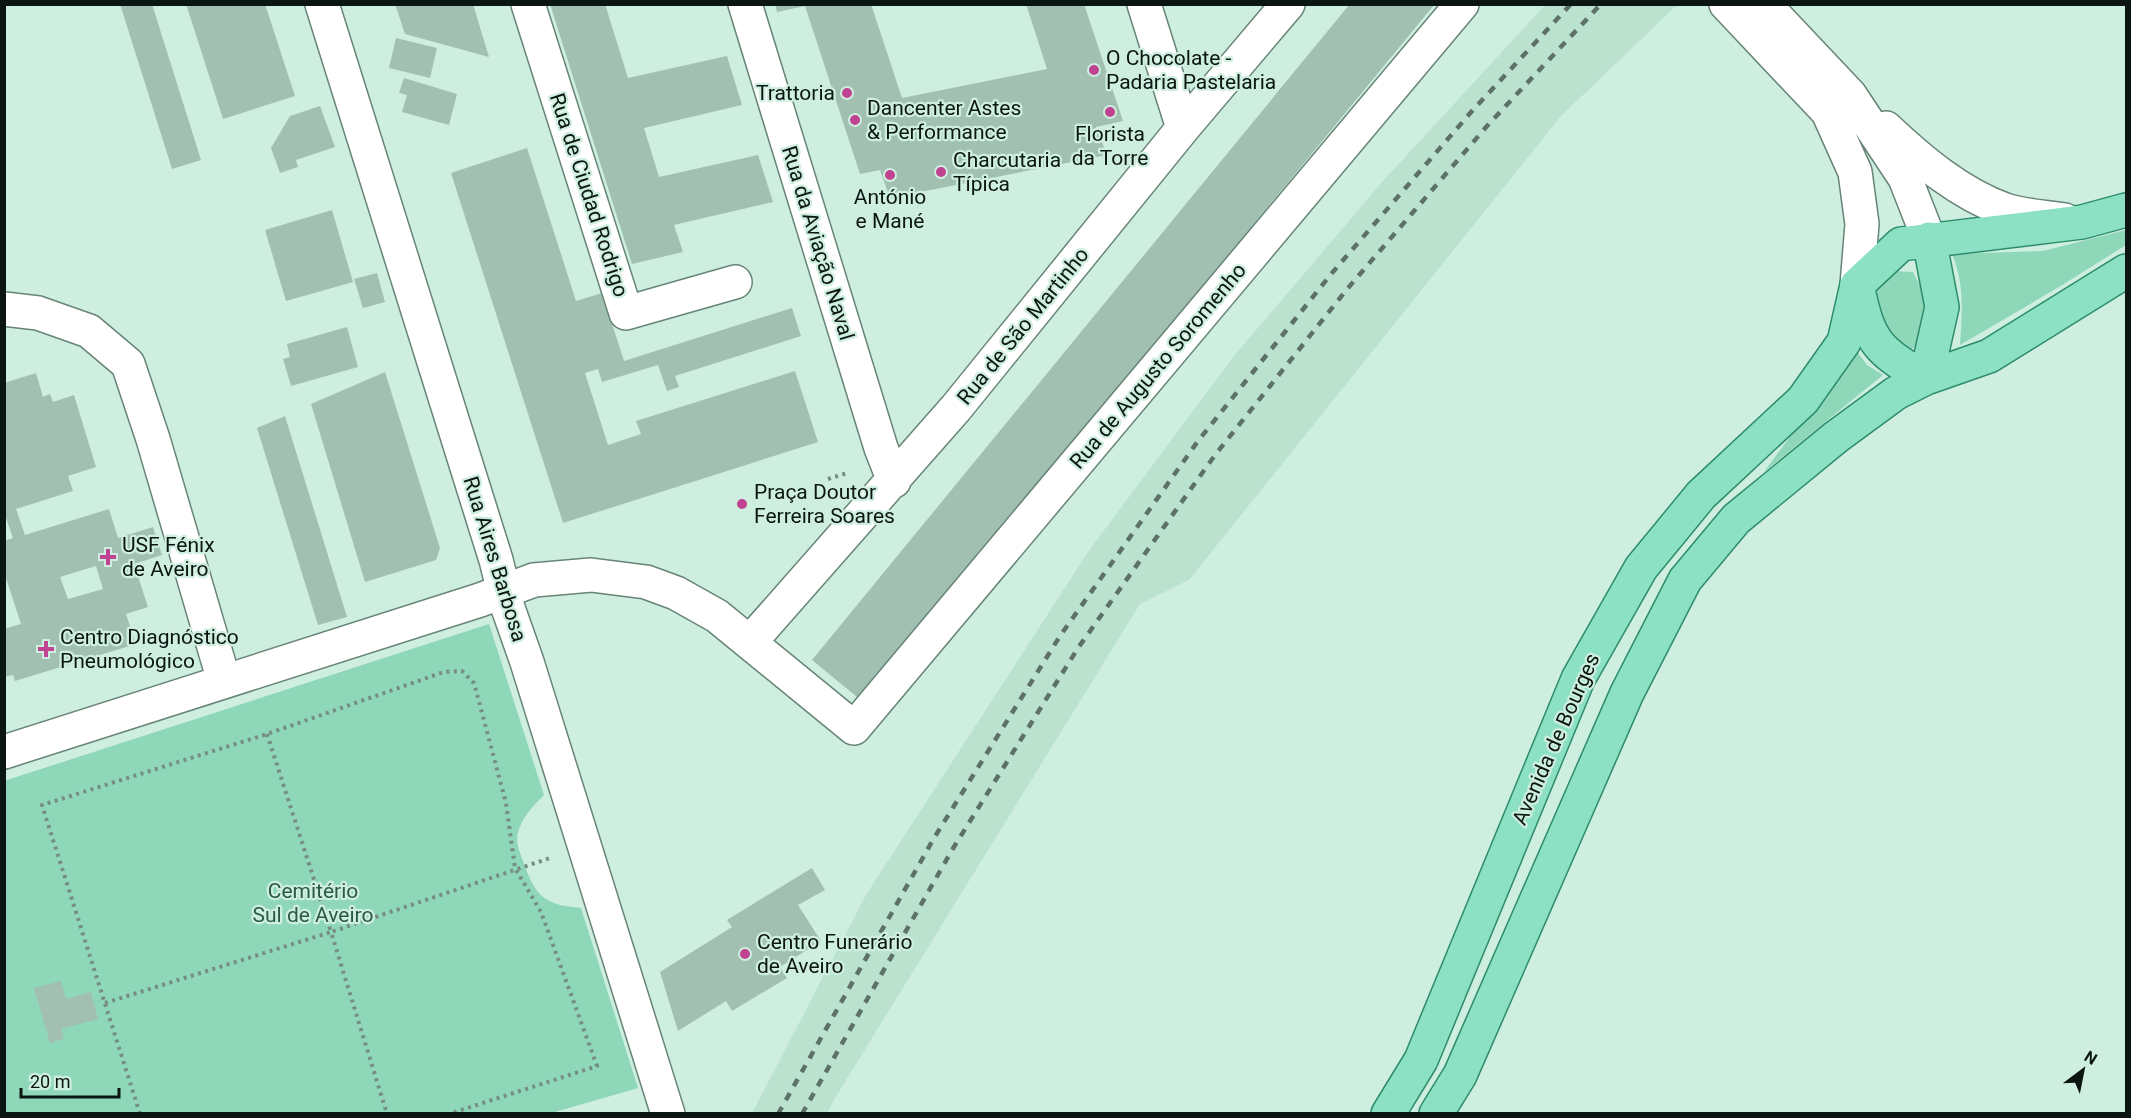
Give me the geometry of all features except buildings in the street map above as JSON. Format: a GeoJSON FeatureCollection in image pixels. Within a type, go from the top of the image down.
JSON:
{"type":"FeatureCollection","features":[{"type":"Feature","properties":{"kind":"main road"},"geometry":{"type":"LineString","coordinates":[[1926,378],[1896,361],[1874,341],[1863,317],[1857,285],[1901,244],[2082,222],[2127,210]]}},
{"type":"Feature","properties":{"kind":"main road"},"geometry":{"type":"LineString","coordinates":[[1926,378],[1942,307],[1929,239]]}},
{"type":"Feature","properties":{"kind":"main road"},"geometry":{"type":"LineString","coordinates":[[1436,1113],[1460,1076],[1627,693],[1685,580],[1736,519],[1836,437],[1896,393],[1926,378],[1989,356],[2127,271]]}},
{"type":"Feature","properties":{"kind":"main road","name":"Avenida de Bourges"},"geometry":{"type":"LineString","coordinates":[[1388,1113],[1421,1060],[1578,679],[1641,568],[1701,495],[1803,400],[1844,342],[1857,285]]}},
{"type":"Feature","properties":{"kind":"street","name":"Rua Aires Barbosa"},"geometry":{"type":"LineString","coordinates":[[321,4],[669,1113]]}},
{"type":"Feature","properties":{"kind":"street","name":"Rua de Ciudad Rodrigo"},"geometry":{"type":"LineString","coordinates":[[528,4],[626,313],[735,282]]}},
{"type":"Feature","properties":{"kind":"street","name":"Rua da Aviação Naval"},"geometry":{"type":"LineString","coordinates":[[745,4],[881,448],[894,481]]}},
{"type":"Feature","properties":{"kind":"street"},"geometry":{"type":"LineString","coordinates":[[1144,4],[1183,128]]}},
{"type":"Feature","properties":{"kind":"street","name":"Rua de São Martinho"},"geometry":{"type":"LineString","coordinates":[[750,642],[956,408],[1183,128],[1288,4]]}},
{"type":"Feature","properties":{"kind":"street","name":"Rua de Augusto Soromenho"},"geometry":{"type":"LineString","coordinates":[[750,642],[854,728],[1462,4]]}},
{"type":"Feature","properties":{"kind":"street"},"geometry":{"type":"LineString","coordinates":[[1726,4],[1850,95],[1907,148],[1957,187],[2007,210],[2082,222]]}},
{"type":"Feature","properties":{"kind":"street"},"geometry":{"type":"LineString","coordinates":[[1764,4],[1788,49],[1828,112],[1855,172],[1863,224],[1857,285]]}},
{"type":"Feature","properties":{"kind":"street"},"geometry":{"type":"LineString","coordinates":[[1850,95],[1905,178],[1929,239]]}},
{"type":"Feature","properties":{"kind":"street"},"geometry":{"type":"LineString","coordinates":[[4,309],[38,313],[89,331],[128,364],[160,461],[224,681]]}},
{"type":"Feature","properties":{"kind":"street"},"geometry":{"type":"LineString","coordinates":[[4,752],[480,600],[534,580],[591,575],[646,582],[676,593],[717,616],[750,642]]}},
{"type":"Feature","properties":{"kind":"path"},"geometry":{"type":"LineString","coordinates":[[828,479],[847,473]]}},
{"type":"Feature","properties":{"kind":"path"},"geometry":{"type":"LineString","coordinates":[[140,1113],[42,805],[267,734],[444,672],[462,672],[474,683],[506,803],[514,868],[541,912],[597,1066],[449,1113]]}},
{"type":"Feature","properties":{"kind":"path"},"geometry":{"type":"LineString","coordinates":[[267,734],[387,1113]]}},
{"type":"Feature","properties":{"kind":"path"},"geometry":{"type":"LineString","coordinates":[[105,1003],[331,932],[514,868],[585,848]]}},
{"type":"Feature","properties":{"kind":"shaded area"},"geometry":{"type":"Polygon","coordinates":[[[1545,5],[1677,5],[1561,116],[1189,580],[1140,604],[827,1113],[752,1113],[866,895],[1088,552],[1234,356],[1383,181],[1545,5]]]}},
{"type":"Feature","properties":{"kind":"green space"},"geometry":{"type":"Polygon","coordinates":[[[2126,230],[2126,245],[1960,345],[1961,288],[1952,254],[2043,251],[2126,230]]]}},
{"type":"Feature","properties":{"kind":"green space"},"geometry":{"type":"Polygon","coordinates":[[[1890,271],[1913,272],[1928,302],[1920,346],[1910,349],[1886,329],[1878,316],[1874,285],[1890,271]]]}},
{"type":"Feature","properties":{"kind":"green space"},"geometry":{"type":"Polygon","coordinates":[[[1855,349],[1867,365],[1883,375],[1764,472],[1855,349]]]}},
{"type":"Feature","properties":{"kind":"green space","name":"Cemitério Sul de Aveiro"},"geometry":{"type":"Polygon","coordinates":[[[489,624],[544,795],[522,822],[517,837],[519,849],[528,875],[538,892],[550,901],[581,908],[638,1088],[548,1114],[5,1113],[4,781],[489,624]]]}},
{"type":"Feature","properties":{"kind":"railway"},"geometry":{"type":"LineString","coordinates":[[778,1114],[934,838],[1060,636],[1198,441],[1332,273],[1472,111],[1571,4]]}},
{"type":"Feature","properties":{"kind":"railway"},"geometry":{"type":"LineString","coordinates":[[802,1114],[952,850],[1078,648],[1215,455],[1348,288],[1487,126],[1601,4]]}},
{"type":"Feature","properties":{"kind":"place","name":"O Chocolate - Padaria Pastelaria"},"geometry":{"type":"Point","coordinates":[1094,70]}},
{"type":"Feature","properties":{"kind":"place","name":"Trattoria"},"geometry":{"type":"Point","coordinates":[847,93]}},
{"type":"Feature","properties":{"kind":"place","name":"Florista da Torre"},"geometry":{"type":"Point","coordinates":[1110,112]}},
{"type":"Feature","properties":{"kind":"place","name":"Dancenter Astes & Performance"},"geometry":{"type":"Point","coordinates":[855,120]}},
{"type":"Feature","properties":{"kind":"place","name":"Charcutaria Típica"},"geometry":{"type":"Point","coordinates":[941,172]}},
{"type":"Feature","properties":{"kind":"place","name":"António e Mané"},"geometry":{"type":"Point","coordinates":[890,175]}},
{"type":"Feature","properties":{"kind":"place","name":"Praça Doutor Ferreira Soares"},"geometry":{"type":"Point","coordinates":[742,504]}},
{"type":"Feature","properties":{"kind":"place","name":"USF Fénix de Aveiro"},"geometry":{"type":"Point","coordinates":[108,557]}},
{"type":"Feature","properties":{"kind":"place","name":"Centro Diagnóstico Pneumológico"},"geometry":{"type":"Point","coordinates":[46,649]}},
{"type":"Feature","properties":{"kind":"place","name":"Centro Funerário de Aveiro"},"geometry":{"type":"Point","coordinates":[745,954]}}]}
